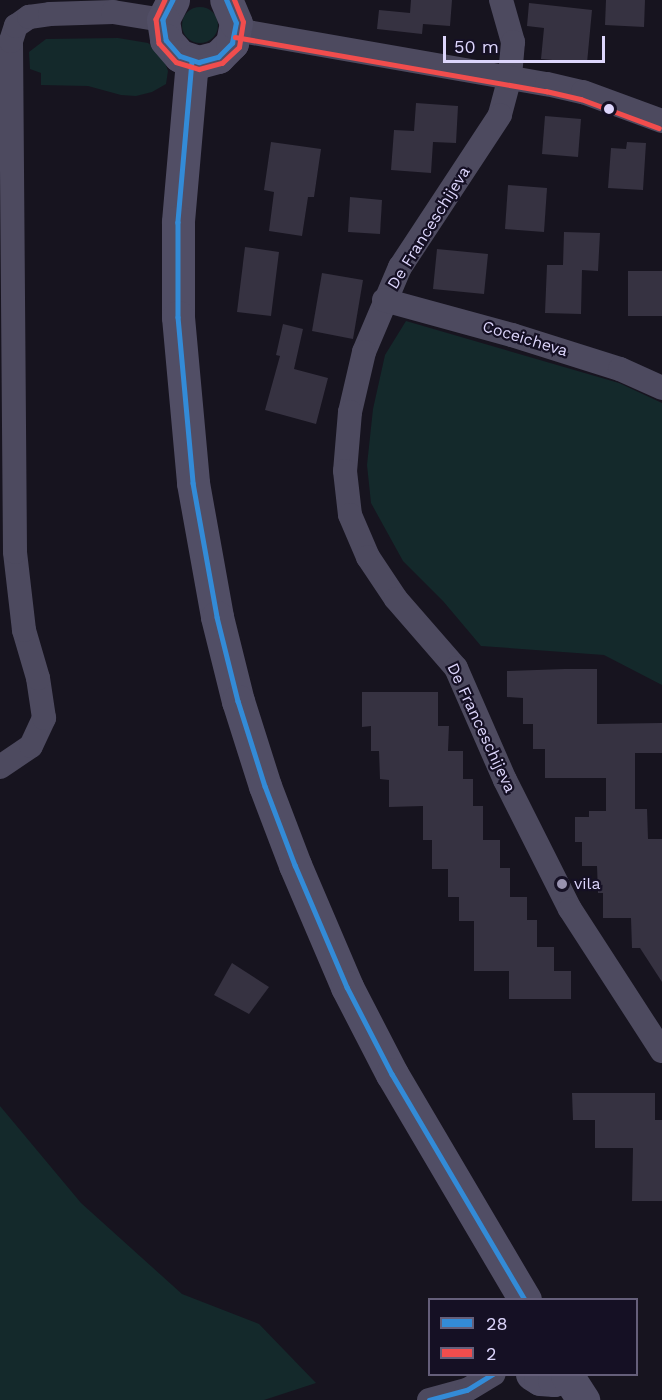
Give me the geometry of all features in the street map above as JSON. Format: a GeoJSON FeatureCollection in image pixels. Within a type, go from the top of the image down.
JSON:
{"type":"FeatureCollection","features":[{"type":"Feature","properties":{"kind":"main road"},"geometry":{"type":"LineString","coordinates":[[168,10],[164,34],[170,46],[180,56],[192,61],[206,62],[224,53],[232,43],[231,15]]}},
{"type":"Feature","properties":{"kind":"main road"},"geometry":{"type":"LineString","coordinates":[[192,61],[178,222],[180,339],[190,460],[203,546],[217,617],[238,701],[265,786],[295,865],[347,987],[392,1074],[524,1298]]}},
{"type":"Feature","properties":{"kind":"main road"},"geometry":{"type":"LineString","coordinates":[[536,1376],[554,1380],[565,1376]]}},
{"type":"Feature","properties":{"kind":"main road"},"geometry":{"type":"LineString","coordinates":[[569,1376],[583,1400]]}},
{"type":"Feature","properties":{"kind":"street","name":"De Franceschijeva"},"geometry":{"type":"LineString","coordinates":[[501,0],[513,42],[510,77],[500,116],[400,267],[384,300],[364,352],[350,412],[345,471],[350,515],[368,557],[396,599],[456,668],[505,780],[570,909],[662,1051]]}},
{"type":"Feature","properties":{"kind":"street"},"geometry":{"type":"LineString","coordinates":[[0,767],[31,746],[44,718],[38,678],[24,630],[15,552],[11,41],[16,26],[29,17],[50,14],[168,10]]}},
{"type":"Feature","properties":{"kind":"street"},"geometry":{"type":"LineString","coordinates":[[231,15],[583,92],[662,121]]}},
{"type":"Feature","properties":{"kind":"street","name":"Coceicheva"},"geometry":{"type":"LineString","coordinates":[[384,300],[611,366],[662,388]]}},
{"type":"Feature","properties":{"kind":"street"},"geometry":{"type":"LineString","coordinates":[[429,1400],[467,1390],[491,1376]]}},
{"type":"Feature","properties":{"kind":"green space"},"geometry":{"type":"Polygon","coordinates":[[[200,7],[213,12],[218,25],[213,38],[200,43],[187,38],[182,25],[187,12],[200,7]]]}},
{"type":"Feature","properties":{"kind":"green space"},"geometry":{"type":"Polygon","coordinates":[[[118,38],[148,43],[162,54],[168,71],[166,84],[152,92],[136,96],[121,95],[88,86],[41,85],[41,73],[30,69],[29,52],[46,39],[118,38]]]}},
{"type":"Feature","properties":{"kind":"green space"},"geometry":{"type":"Polygon","coordinates":[[[406,321],[619,383],[662,403],[662,685],[604,655],[481,646],[443,601],[403,561],[371,503],[367,465],[373,409],[385,355],[406,321]]]}},
{"type":"Feature","properties":{"kind":"green space"},"geometry":{"type":"Polygon","coordinates":[[[0,1106],[81,1203],[182,1294],[259,1324],[316,1383],[264,1400],[0,1400],[0,1106]]]}},
{"type":"Feature","properties":{"kind":"building"},"geometry":{"type":"Polygon","coordinates":[[[411,0],[452,0],[450,26],[423,24],[422,34],[377,29],[379,10],[410,13],[411,0]]]}},
{"type":"Feature","properties":{"kind":"building"},"geometry":{"type":"Polygon","coordinates":[[[606,0],[645,0],[644,27],[605,25],[606,0]]]}},
{"type":"Feature","properties":{"kind":"building"},"geometry":{"type":"Polygon","coordinates":[[[529,3],[592,10],[587,63],[541,59],[544,28],[527,26],[529,3]]]}},
{"type":"Feature","properties":{"kind":"building"},"geometry":{"type":"Polygon","coordinates":[[[416,103],[458,106],[456,143],[433,142],[431,173],[391,170],[394,130],[414,131],[416,103]]]}},
{"type":"Feature","properties":{"kind":"building"},"geometry":{"type":"Polygon","coordinates":[[[545,116],[581,119],[578,157],[542,154],[545,116]]]}},
{"type":"Feature","properties":{"kind":"building"},"geometry":{"type":"Polygon","coordinates":[[[271,142],[321,149],[314,197],[308,197],[302,236],[269,231],[274,192],[264,190],[271,142]]]}},
{"type":"Feature","properties":{"kind":"building"},"geometry":{"type":"Polygon","coordinates":[[[627,142],[646,143],[643,190],[608,188],[611,148],[626,149],[627,142]]]}},
{"type":"Feature","properties":{"kind":"building"},"geometry":{"type":"Polygon","coordinates":[[[508,185],[547,188],[544,232],[505,229],[508,185]]]}},
{"type":"Feature","properties":{"kind":"building"},"geometry":{"type":"Polygon","coordinates":[[[350,197],[382,200],[380,234],[348,232],[350,197]]]}},
{"type":"Feature","properties":{"kind":"building"},"geometry":{"type":"Polygon","coordinates":[[[564,232],[600,233],[598,271],[582,270],[581,314],[545,313],[547,265],[563,265],[564,232]]]}},
{"type":"Feature","properties":{"kind":"building"},"geometry":{"type":"Polygon","coordinates":[[[245,247],[279,252],[271,316],[237,312],[245,247]]]}},
{"type":"Feature","properties":{"kind":"building"},"geometry":{"type":"Polygon","coordinates":[[[437,249],[488,254],[484,294],[433,289],[437,249]]]}},
{"type":"Feature","properties":{"kind":"building"},"geometry":{"type":"Polygon","coordinates":[[[628,271],[662,271],[662,316],[628,316],[628,271]]]}},
{"type":"Feature","properties":{"kind":"building"},"geometry":{"type":"Polygon","coordinates":[[[322,273],[363,280],[353,339],[312,331],[322,273]]]}},
{"type":"Feature","properties":{"kind":"building"},"geometry":{"type":"Polygon","coordinates":[[[283,324],[303,329],[294,369],[328,378],[316,424],[265,410],[280,356],[276,355],[283,324]]]}},
{"type":"Feature","properties":{"kind":"building"},"geometry":{"type":"Polygon","coordinates":[[[597,669],[597,724],[662,723],[662,753],[635,753],[635,809],[647,809],[648,839],[662,839],[662,982],[640,948],[632,948],[631,918],[603,918],[603,893],[598,893],[597,866],[582,866],[582,842],[575,842],[575,817],[589,817],[589,811],[606,811],[606,778],[545,778],[545,749],[533,749],[533,724],[523,724],[523,698],[507,697],[507,671],[597,669]]]}},
{"type":"Feature","properties":{"kind":"building"},"geometry":{"type":"Polygon","coordinates":[[[362,692],[438,692],[438,726],[449,726],[448,751],[463,751],[463,779],[473,779],[473,806],[483,806],[483,840],[500,840],[500,868],[510,868],[510,897],[527,897],[527,920],[537,920],[537,947],[554,947],[554,971],[571,971],[571,999],[509,999],[509,971],[474,971],[474,921],[459,921],[459,897],[448,897],[448,869],[432,869],[432,840],[423,840],[423,806],[389,807],[389,780],[380,779],[379,751],[371,751],[371,726],[362,727],[362,692]]]}},
{"type":"Feature","properties":{"kind":"building"},"geometry":{"type":"Polygon","coordinates":[[[232,963],[269,987],[249,1014],[214,995],[232,963]]]}},
{"type":"Feature","properties":{"kind":"building"},"geometry":{"type":"Polygon","coordinates":[[[572,1093],[655,1093],[655,1120],[662,1120],[662,1201],[632,1201],[633,1148],[595,1148],[595,1120],[573,1120],[572,1093]]]}},
{"type":"Feature","properties":{"kind":"transit line","name":"2"},"geometry":{"type":"LineString","coordinates":[[165,0],[156,19],[159,43],[176,62],[199,69],[222,63],[239,47],[243,22],[234,0]]}},
{"type":"Feature","properties":{"kind":"transit line","name":"28"},"geometry":{"type":"LineString","coordinates":[[173,0],[163,20],[166,40],[180,56],[199,62],[218,57],[232,43],[236,23],[226,0]]}},
{"type":"Feature","properties":{"kind":"transit line","name":"2"},"geometry":{"type":"LineString","coordinates":[[235,37],[546,91],[581,99],[659,128]]}},
{"type":"Feature","properties":{"kind":"transit line","name":"28"},"geometry":{"type":"LineString","coordinates":[[192,61],[178,222],[178,317],[193,483],[217,617],[238,701],[265,786],[295,865],[347,987],[392,1074],[524,1298]]}},
{"type":"Feature","properties":{"kind":"transit line","name":"28"},"geometry":{"type":"LineString","coordinates":[[429,1400],[467,1390],[490,1376]]}},
{"type":"Feature","properties":{"kind":"place","name":"vila"},"geometry":{"type":"Point","coordinates":[562,884]}}]}
